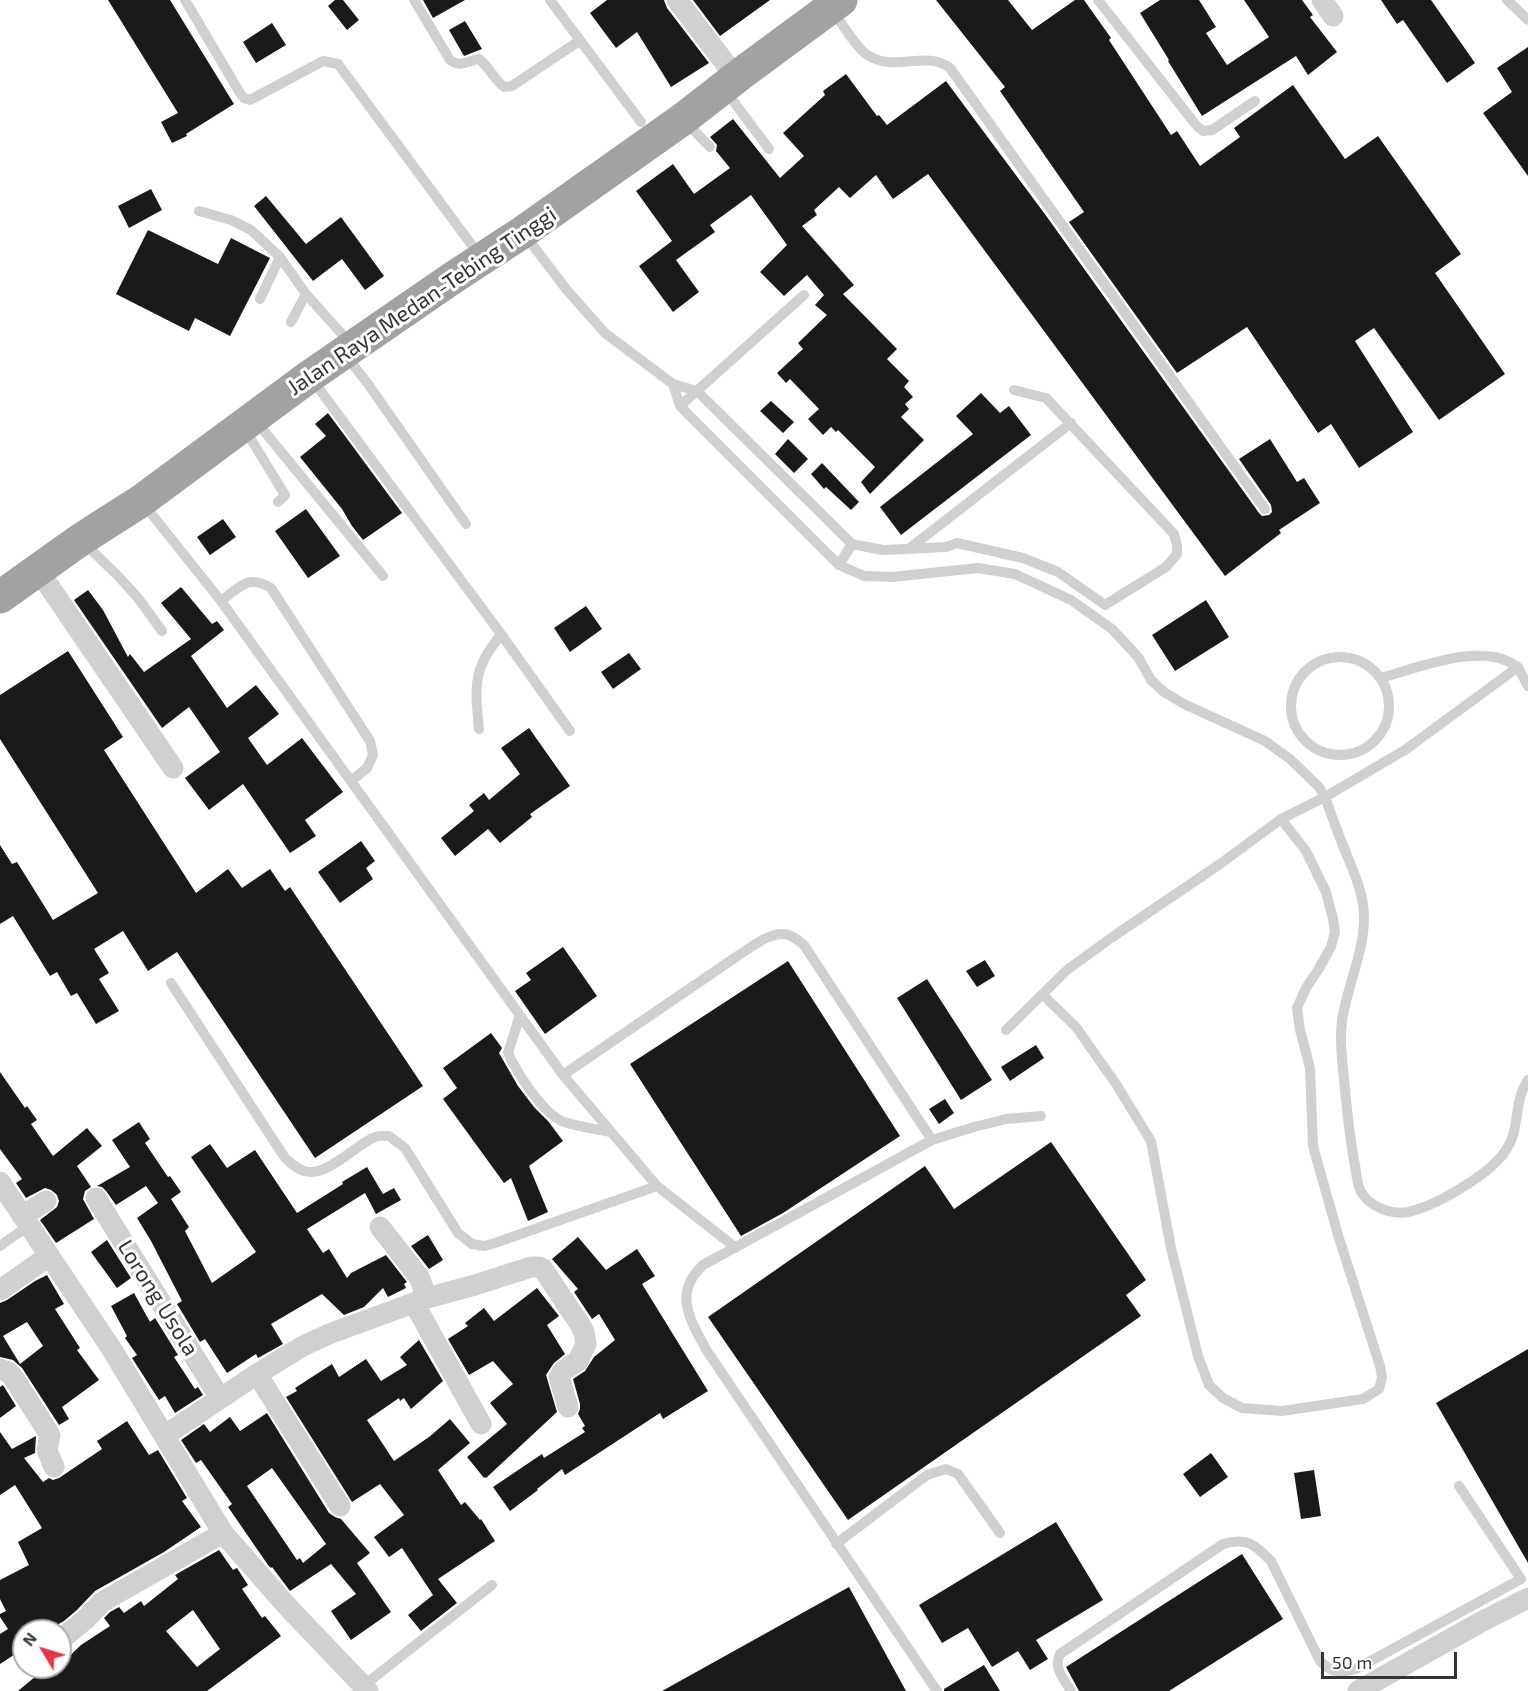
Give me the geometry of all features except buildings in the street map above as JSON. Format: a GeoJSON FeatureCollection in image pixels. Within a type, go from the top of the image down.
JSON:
{"type":"FeatureCollection","features":[{"type":"Feature","properties":{"kind":"highway","name":"Jalan Raya Medan-Tebing Tinggi"},"geometry":{"type":"LineString","coordinates":[[0,597],[80,540],[256,422],[310,376],[342,343],[471,244],[641,122],[725,76],[828,3]]}},
{"type":"Feature","properties":{"kind":"highway","name":"Jalan Raya Medan-Tebing Tinggi"},"geometry":{"type":"LineString","coordinates":[[0,574],[342,343],[523,232],[683,119],[725,76]]}},
{"type":"Feature","properties":{"kind":"street"},"geometry":{"type":"LineString","coordinates":[[677,0],[725,76]]}},
{"type":"Feature","properties":{"kind":"street"},"geometry":{"type":"LineString","coordinates":[[38,570],[173,768]]}},
{"type":"Feature","properties":{"kind":"street"},"geometry":{"type":"LineString","coordinates":[[0,1182],[111,1348],[223,1533],[287,1606],[365,1688]]}},
{"type":"Feature","properties":{"kind":"street","name":"Lorong Usola"},"geometry":{"type":"LineString","coordinates":[[96,1198],[220,1398]]}},
{"type":"Feature","properties":{"kind":"street"},"geometry":{"type":"LineString","coordinates":[[25,1221],[46,1201]]}},
{"type":"Feature","properties":{"kind":"street"},"geometry":{"type":"LineString","coordinates":[[380,1227],[419,1277],[421,1301],[481,1424]]}},
{"type":"Feature","properties":{"kind":"street"},"geometry":{"type":"LineString","coordinates":[[0,1290],[49,1256]]}},
{"type":"Feature","properties":{"kind":"street"},"geometry":{"type":"LineString","coordinates":[[164,1436],[257,1374],[303,1346],[329,1334],[421,1301],[531,1267],[543,1269],[581,1326],[585,1337],[586,1344],[578,1362],[564,1370],[559,1377],[568,1407]]}},
{"type":"Feature","properties":{"kind":"street"},"geometry":{"type":"LineString","coordinates":[[0,1369],[13,1377],[50,1435],[47,1450],[54,1467]]}},
{"type":"Feature","properties":{"kind":"street"},"geometry":{"type":"LineString","coordinates":[[257,1374],[340,1506]]}},
{"type":"Feature","properties":{"kind":"street"},"geometry":{"type":"LineString","coordinates":[[72,1630],[102,1602],[223,1533]]}},
{"type":"Feature","properties":{"kind":"street"},"geometry":{"type":"LineString","coordinates":[[1358,1691],[1460,1633],[1526,1584]]}},
{"type":"Feature","properties":{"kind":"lane"},"geometry":{"type":"LineString","coordinates":[[185,0],[244,98],[250,100],[323,61],[338,64],[471,244]]}},
{"type":"Feature","properties":{"kind":"lane"},"geometry":{"type":"LineString","coordinates":[[414,0],[450,60],[456,65],[479,59],[504,87],[512,86],[579,41]]}},
{"type":"Feature","properties":{"kind":"lane"},"geometry":{"type":"LineString","coordinates":[[550,0],[641,122]]}},
{"type":"Feature","properties":{"kind":"lane"},"geometry":{"type":"LineString","coordinates":[[1098,0],[1203,131],[1212,130],[1255,101]]}},
{"type":"Feature","properties":{"kind":"lane"},"geometry":{"type":"LineString","coordinates":[[1507,0],[1528,20]]}},
{"type":"Feature","properties":{"kind":"lane"},"geometry":{"type":"LineString","coordinates":[[828,3],[864,53],[879,61],[892,63],[934,60],[943,62],[950,68],[1265,509]]}},
{"type":"Feature","properties":{"kind":"lane"},"geometry":{"type":"LineString","coordinates":[[725,76],[769,149]]}},
{"type":"Feature","properties":{"kind":"lane"},"geometry":{"type":"LineString","coordinates":[[683,119],[710,147]]}},
{"type":"Feature","properties":{"kind":"lane"},"geometry":{"type":"LineString","coordinates":[[199,211],[231,220],[251,230],[280,257],[466,524]]}},
{"type":"Feature","properties":{"kind":"lane"},"geometry":{"type":"LineString","coordinates":[[523,232],[566,290],[605,333],[673,384],[698,391],[852,544],[883,550],[946,547],[957,543],[1023,558],[1058,572],[1105,605],[1166,567],[1177,554],[1174,534],[1046,398],[1014,390]]}},
{"type":"Feature","properties":{"kind":"lane"},"geometry":{"type":"LineString","coordinates":[[260,299],[280,257]]}},
{"type":"Feature","properties":{"kind":"lane"},"geometry":{"type":"LineString","coordinates":[[291,322],[306,294]]}},
{"type":"Feature","properties":{"kind":"lane"},"geometry":{"type":"LineString","coordinates":[[680,406],[804,295]]}},
{"type":"Feature","properties":{"kind":"lane"},"geometry":{"type":"LineString","coordinates":[[310,376],[570,731]]}},
{"type":"Feature","properties":{"kind":"lane"},"geometry":{"type":"LineString","coordinates":[[673,384],[680,406],[839,565],[864,576],[892,577],[978,568],[1015,574],[1071,600],[1112,629],[1138,657],[1151,680],[1164,692],[1184,704],[1265,741],[1290,759],[1319,788],[1325,797],[1361,894],[1364,916],[1363,942],[1342,1017],[1342,1056],[1349,1136],[1358,1185],[1362,1193],[1377,1207],[1390,1212],[1420,1209],[1490,1169],[1505,1152],[1511,1141],[1521,1092],[1528,1080]]}},
{"type":"Feature","properties":{"kind":"lane"},"geometry":{"type":"LineString","coordinates":[[278,502],[285,495],[249,436],[256,422],[382,576]]}},
{"type":"Feature","properties":{"kind":"lane"},"geometry":{"type":"LineString","coordinates":[[910,548],[1071,423]]}},
{"type":"Feature","properties":{"kind":"lane"},"geometry":{"type":"LineString","coordinates":[[141,501],[221,601],[563,1075],[657,1186],[736,1248]]}},
{"type":"Feature","properties":{"kind":"lane"},"geometry":{"type":"LineString","coordinates":[[80,540],[138,598],[162,631]]}},
{"type":"Feature","properties":{"kind":"lane"},"geometry":{"type":"LineString","coordinates":[[839,565],[852,544]]}},
{"type":"Feature","properties":{"kind":"lane"},"geometry":{"type":"LineString","coordinates":[[221,601],[247,582],[260,581],[271,588],[370,741],[373,755],[367,768],[351,781]]}},
{"type":"Feature","properties":{"kind":"lane"},"geometry":{"type":"LineString","coordinates":[[479,729],[476,688],[478,675],[483,662],[501,634]]}},
{"type":"Feature","properties":{"kind":"lane"},"geometry":{"type":"LineString","coordinates":[[1382,678],[1452,658],[1473,655],[1502,660],[1518,667],[1528,686]]}},
{"type":"Feature","properties":{"kind":"lane"},"geometry":{"type":"LineString","coordinates":[[1337,656],[1354,658],[1370,666],[1382,678],[1388,694],[1389,711],[1384,727],[1374,741],[1360,751],[1343,755],[1326,753],[1311,746],[1299,733],[1292,717],[1291,700],[1296,684],[1306,670],[1313,665],[1321,660],[1337,656]]}},
{"type":"Feature","properties":{"kind":"lane"},"geometry":{"type":"LineString","coordinates":[[1006,1030],[1067,970],[1111,938],[1220,864],[1281,819],[1325,797],[1405,750],[1518,667]]}},
{"type":"Feature","properties":{"kind":"lane"},"geometry":{"type":"LineString","coordinates":[[1043,995],[1076,1027],[1116,1084],[1151,1141],[1171,1248],[1198,1356],[1209,1385],[1223,1398],[1242,1408],[1282,1411],[1363,1399],[1378,1389],[1382,1377],[1380,1365],[1338,1235],[1313,1146],[1310,1068],[1300,1030],[1298,1008],[1306,988],[1331,947],[1335,932],[1333,919],[1326,892],[1306,851],[1281,819]]}},
{"type":"Feature","properties":{"kind":"lane"},"geometry":{"type":"LineString","coordinates":[[563,1075],[753,946],[782,933],[790,935],[804,945],[932,1140]]}},
{"type":"Feature","properties":{"kind":"lane"},"geometry":{"type":"LineString","coordinates":[[171,982],[285,1158],[306,1172],[316,1170],[330,1166],[375,1137],[389,1136],[405,1148],[458,1233],[472,1244],[484,1246],[495,1243],[657,1186]]}},
{"type":"Feature","properties":{"kind":"lane"},"geometry":{"type":"LineString","coordinates":[[520,1015],[508,1053],[540,1103],[551,1115],[565,1122],[611,1132]]}},
{"type":"Feature","properties":{"kind":"lane"},"geometry":{"type":"LineString","coordinates":[[937,1691],[707,1351],[691,1320],[685,1301],[694,1273],[703,1265],[932,1140],[1006,1119],[1041,1116]]}},
{"type":"Feature","properties":{"kind":"lane"},"geometry":{"type":"LineString","coordinates":[[0,1246],[25,1221]]}},
{"type":"Feature","properties":{"kind":"lane"},"geometry":{"type":"LineString","coordinates":[[836,1544],[927,1475],[946,1469],[958,1474],[1000,1533]]}},
{"type":"Feature","properties":{"kind":"lane"},"geometry":{"type":"LineString","coordinates":[[1071,1691],[1057,1667],[1056,1662],[1060,1654],[1223,1544],[1237,1540],[1249,1543],[1262,1551],[1271,1561],[1320,1661],[1333,1671],[1356,1669],[1526,1584],[1459,1486]]}},
{"type":"Feature","properties":{"kind":"lane"},"geometry":{"type":"LineString","coordinates":[[365,1688],[492,1585]]}}]}
